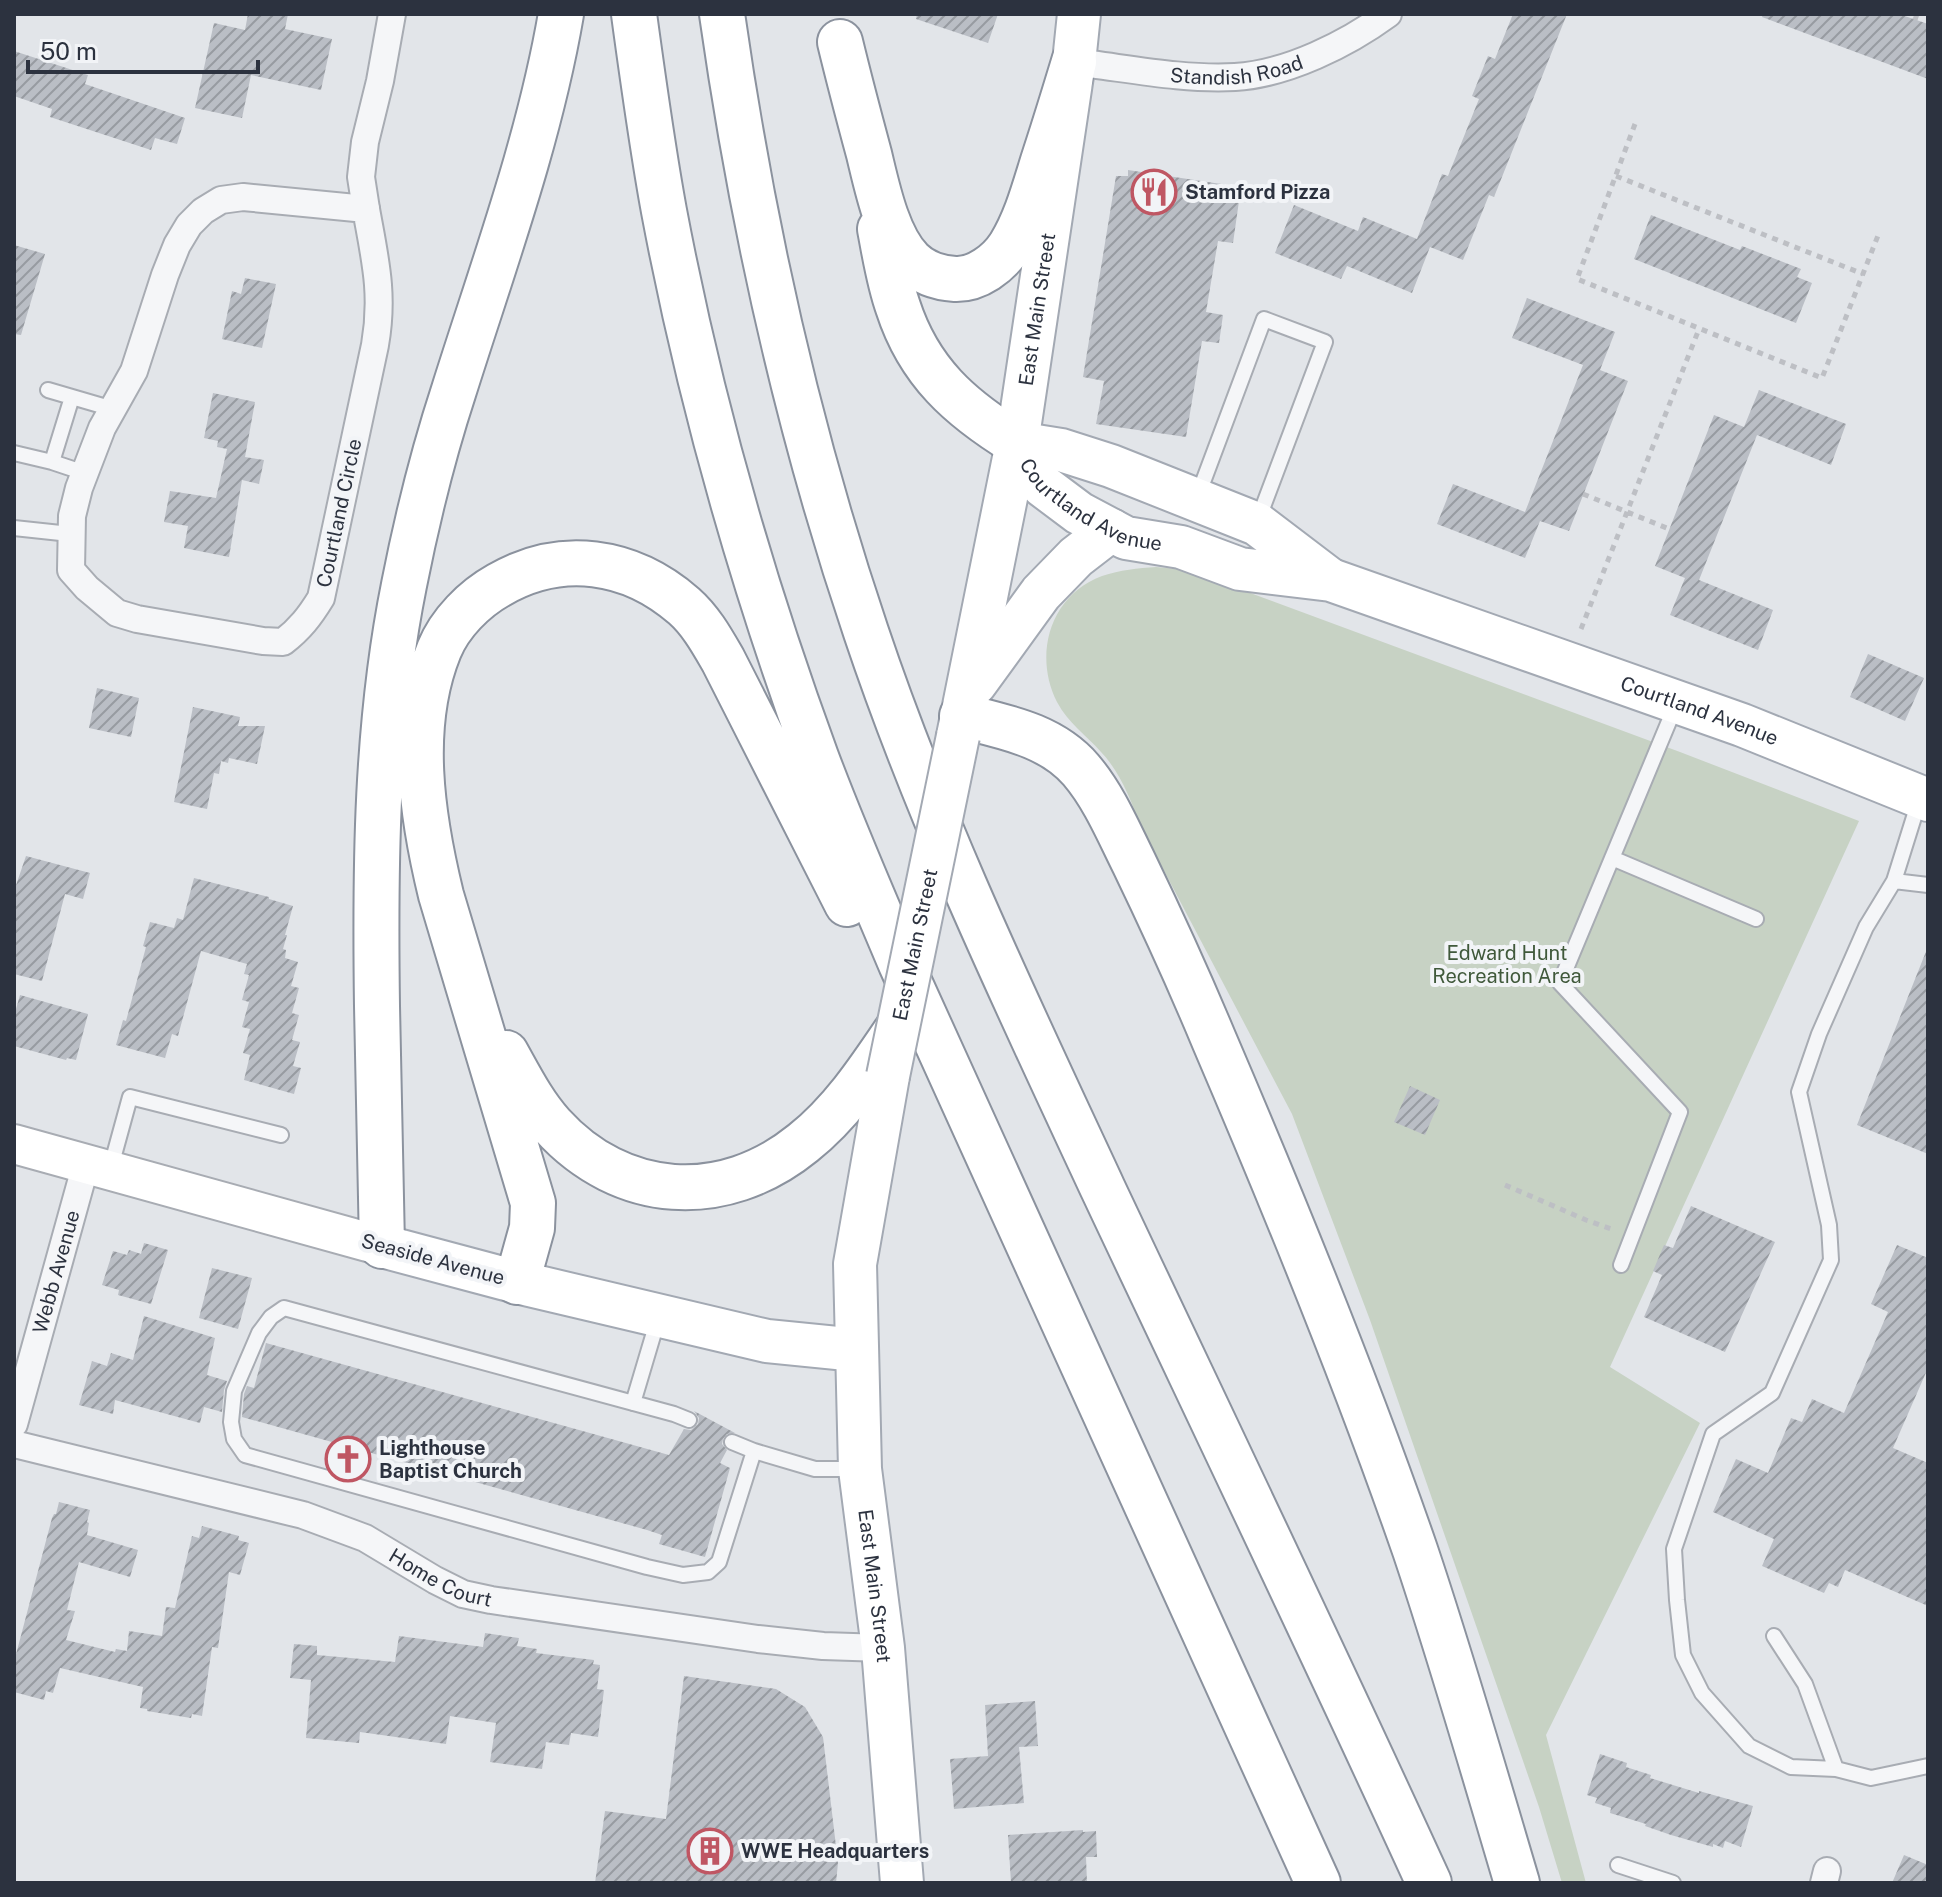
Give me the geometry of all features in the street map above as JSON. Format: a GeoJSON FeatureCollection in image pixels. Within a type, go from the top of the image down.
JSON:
{"type":"FeatureCollection","features":[{"type":"Feature","properties":{"kind":"highway"},"geometry":{"type":"LineString","coordinates":[[382,1246],[377,840],[385,704],[393,644],[432,466],[523,170],[542,103],[561,14]]}},
{"type":"Feature","properties":{"kind":"highway"},"geometry":{"type":"LineString","coordinates":[[634,14],[664,211],[714,432],[779,650],[816,757],[858,863],[1318,1883]]}},
{"type":"Feature","properties":{"kind":"highway"},"geometry":{"type":"LineString","coordinates":[[722,14],[754,206],[802,421],[866,633],[905,740],[956,865],[1061,1097],[1429,1883]]}},
{"type":"Feature","properties":{"kind":"highway"},"geometry":{"type":"LineString","coordinates":[[837,28],[875,180],[897,243],[910,261],[941,278],[960,279],[981,272],[995,264],[1008,249],[1030,203],[1074,62]]}},
{"type":"Feature","properties":{"kind":"highway"},"geometry":{"type":"LineString","coordinates":[[837,28],[889,274],[907,334],[922,361],[941,385],[976,416],[1017,443]]}},
{"type":"Feature","properties":{"kind":"highway"},"geometry":{"type":"LineString","coordinates":[[517,1282],[532,1228],[533,1203],[429,848],[421,755],[423,713],[429,677],[440,646],[459,618],[483,594],[515,576],[543,566],[571,563],[603,565],[632,573],[661,589],[686,607],[707,632],[1113,1431]]}},
{"type":"Feature","properties":{"kind":"highway"},"geometry":{"type":"LineString","coordinates":[[962,716],[1044,740],[1079,767],[1104,803],[1163,922],[1317,1285],[1354,1382],[1425,1581],[1517,1883]]}},
{"type":"Feature","properties":{"kind":"highway"},"geometry":{"type":"LineString","coordinates":[[456,946],[506,1052],[534,1101],[551,1123],[587,1157],[634,1180],[662,1186],[687,1188],[737,1181],[782,1159],[821,1128],[848,1098],[896,1031]]}},
{"type":"Feature","properties":{"kind":"main road","name":"East Main Street"},"geometry":{"type":"LineString","coordinates":[[902,1883],[883,1648],[860,1469],[855,1264],[896,1031],[1017,443],[1074,62],[1077,15]]}},
{"type":"Feature","properties":{"kind":"main road","name":"Courtland Avenue"},"geometry":{"type":"LineString","coordinates":[[1017,443],[1111,466],[1257,524],[1331,580]]}},
{"type":"Feature","properties":{"kind":"main road","name":"Courtland Avenue"},"geometry":{"type":"LineString","coordinates":[[1017,443],[1043,486],[1079,513],[1126,538],[1181,547],[1240,569],[1331,580],[1742,725],[1924,799]]}},
{"type":"Feature","properties":{"kind":"main road"},"geometry":{"type":"LineString","coordinates":[[1240,569],[1257,524]]}},
{"type":"Feature","properties":{"kind":"main road"},"geometry":{"type":"LineString","coordinates":[[962,716],[1041,593],[1076,557],[1111,530]]}},
{"type":"Feature","properties":{"kind":"main road","name":"Seaside Avenue"},"geometry":{"type":"LineString","coordinates":[[14,1144],[517,1282],[767,1341],[857,1350]]}},
{"type":"Feature","properties":{"kind":"street","name":"Courtland Circle"},"geometry":{"type":"LineString","coordinates":[[366,209],[243,197],[221,200],[203,211],[189,225],[165,275],[134,371],[102,428],[72,516],[71,570],[117,613],[137,619],[283,642],[298,631],[321,598],[380,317],[379,280],[361,177],[365,142],[392,14]]}},
{"type":"Feature","properties":{"kind":"street","name":"Standish Road"},"geometry":{"type":"LineString","coordinates":[[1074,62],[1178,75],[1235,77],[1273,71],[1317,55],[1388,14]]}},
{"type":"Feature","properties":{"kind":"street","name":"Webb Avenue"},"geometry":{"type":"LineString","coordinates":[[14,1424],[98,1167]]}},
{"type":"Feature","properties":{"kind":"street","name":"Home Court"},"geometry":{"type":"LineString","coordinates":[[14,1444],[303,1515],[365,1538],[463,1594],[758,1639],[883,1648]]}},
{"type":"Feature","properties":{"kind":"lane"},"geometry":{"type":"LineString","coordinates":[[1196,499],[1264,319],[1325,342],[1257,524]]}},
{"type":"Feature","properties":{"kind":"lane"},"geometry":{"type":"LineString","coordinates":[[48,390],[113,409]]}},
{"type":"Feature","properties":{"kind":"lane"},"geometry":{"type":"LineString","coordinates":[[52,462],[72,397]]}},
{"type":"Feature","properties":{"kind":"lane"},"geometry":{"type":"LineString","coordinates":[[14,453],[85,473]]}},
{"type":"Feature","properties":{"kind":"lane"},"geometry":{"type":"LineString","coordinates":[[14,528],[70,534]]}},
{"type":"Feature","properties":{"kind":"lane"},"geometry":{"type":"LineString","coordinates":[[1621,1265],[1680,1112],[1560,983],[1677,703]]}},
{"type":"Feature","properties":{"kind":"lane"},"geometry":{"type":"LineString","coordinates":[[1924,799],[1894,881],[1866,927],[1819,1034],[1799,1092],[1829,1225],[1831,1260],[1772,1393],[1713,1434],[1674,1549],[1683,1655],[1702,1693],[1749,1746],[1791,1767],[1836,1769],[1871,1778],[1928,1766]]}},
{"type":"Feature","properties":{"kind":"lane"},"geometry":{"type":"LineString","coordinates":[[1612,858],[1756,919]]}},
{"type":"Feature","properties":{"kind":"lane"},"geometry":{"type":"LineString","coordinates":[[1894,881],[1928,885]]}},
{"type":"Feature","properties":{"kind":"lane"},"geometry":{"type":"LineString","coordinates":[[98,1167],[130,1097],[281,1135]]}},
{"type":"Feature","properties":{"kind":"lane"},"geometry":{"type":"LineString","coordinates":[[689,1420],[284,1308],[271,1317],[259,1333],[234,1391],[231,1422],[234,1439],[245,1455],[683,1575],[708,1572],[719,1562],[754,1451]]}},
{"type":"Feature","properties":{"kind":"lane"},"geometry":{"type":"LineString","coordinates":[[633,1403],[659,1315]]}},
{"type":"Feature","properties":{"kind":"lane"},"geometry":{"type":"LineString","coordinates":[[732,1442],[815,1469],[860,1469]]}},
{"type":"Feature","properties":{"kind":"lane"},"geometry":{"type":"LineString","coordinates":[[1774,1636],[1805,1684],[1836,1769]]}},
{"type":"Feature","properties":{"kind":"lane"},"geometry":{"type":"LineString","coordinates":[[1618,1865],[1673,1883]]}},
{"type":"Feature","properties":{"kind":"path"},"geometry":{"type":"LineString","coordinates":[[1635,124],[1577,279],[1822,378],[1879,233]]}},
{"type":"Feature","properties":{"kind":"path"},"geometry":{"type":"LineString","coordinates":[[1616,176],[1863,274]]}},
{"type":"Feature","properties":{"kind":"path"},"geometry":{"type":"LineString","coordinates":[[1581,629],[1699,329]]}},
{"type":"Feature","properties":{"kind":"path"},"geometry":{"type":"LineString","coordinates":[[1583,494],[1669,529]]}},
{"type":"Feature","properties":{"kind":"path"},"geometry":{"type":"LineString","coordinates":[[1505,1185],[1632,1237]]}},
{"type":"Feature","properties":{"kind":"green space","name":"Edward Hunt Recreation Area"},"geometry":{"type":"Polygon","coordinates":[[[1156,567],[1199,574],[1859,821],[1610,1367],[1700,1423],[1546,1735],[1586,1883],[1562,1883],[1539,1807],[1370,1320],[1292,1114],[1141,827],[1120,778],[1108,760],[1066,716],[1050,684],[1047,646],[1051,628],[1070,597],[1102,576],[1156,567]]]}},
{"type":"Feature","properties":{"kind":"building"},"geometry":{"type":"Polygon","coordinates":[[[248,14],[288,14],[285,29],[332,39],[321,90],[251,75],[242,118],[195,108],[214,23],[245,30],[248,14]]]}},
{"type":"Feature","properties":{"kind":"building"},"geometry":{"type":"Polygon","coordinates":[[[917,14],[998,14],[988,43],[916,19],[917,14]]]}},
{"type":"Feature","properties":{"kind":"building"},"geometry":{"type":"Polygon","coordinates":[[[1513,14],[1567,14],[1494,197],[1489,195],[1463,260],[1430,247],[1412,293],[1347,266],[1341,279],[1275,253],[1294,205],[1358,231],[1363,217],[1417,239],[1442,174],[1448,176],[1479,99],[1472,96],[1488,56],[1495,59],[1513,14]]]}},
{"type":"Feature","properties":{"kind":"building"},"geometry":{"type":"Polygon","coordinates":[[[1763,14],[1899,14],[1928,24],[1928,79],[1762,17],[1763,14]]]}},
{"type":"Feature","properties":{"kind":"building"},"geometry":{"type":"Polygon","coordinates":[[[14,51],[88,75],[85,84],[185,118],[177,144],[155,138],[151,150],[50,117],[52,109],[14,96],[14,51]]]}},
{"type":"Feature","properties":{"kind":"building"},"geometry":{"type":"Polygon","coordinates":[[[1128,170],[1241,187],[1233,243],[1218,241],[1206,312],[1223,315],[1219,343],[1202,341],[1186,437],[1096,424],[1104,381],[1083,377],[1116,176],[1128,176],[1128,170]]]}},
{"type":"Feature","properties":{"kind":"building"},"geometry":{"type":"Polygon","coordinates":[[[1651,215],[1740,250],[1742,246],[1801,269],[1797,277],[1812,283],[1796,323],[1634,259],[1651,215]]]}},
{"type":"Feature","properties":{"kind":"building"},"geometry":{"type":"Polygon","coordinates":[[[14,245],[45,254],[21,335],[14,334],[14,245]]]}},
{"type":"Feature","properties":{"kind":"building"},"geometry":{"type":"Polygon","coordinates":[[[245,278],[276,284],[262,348],[222,339],[232,291],[241,294],[245,278]]]}},
{"type":"Feature","properties":{"kind":"building"},"geometry":{"type":"Polygon","coordinates":[[[1527,298],[1615,332],[1600,370],[1628,381],[1569,531],[1540,521],[1525,558],[1437,524],[1453,484],[1525,512],[1583,365],[1512,338],[1527,298]]]}},
{"type":"Feature","properties":{"kind":"building"},"geometry":{"type":"Polygon","coordinates":[[[1759,390],[1846,424],[1831,465],[1757,435],[1699,580],[1773,610],[1758,650],[1670,615],[1685,578],[1655,566],[1714,415],[1744,427],[1759,390]]]}},
{"type":"Feature","properties":{"kind":"building"},"geometry":{"type":"Polygon","coordinates":[[[213,393],[255,402],[245,457],[264,460],[259,484],[242,480],[229,557],[184,548],[188,526],[164,522],[170,491],[216,498],[227,449],[217,447],[218,441],[204,438],[213,393]]]}},
{"type":"Feature","properties":{"kind":"building"},"geometry":{"type":"Polygon","coordinates":[[[1868,654],[1924,678],[1905,721],[1850,697],[1868,654]]]}},
{"type":"Feature","properties":{"kind":"building"},"geometry":{"type":"Polygon","coordinates":[[[97,688],[139,698],[131,737],[89,728],[97,688]]]}},
{"type":"Feature","properties":{"kind":"building"},"geometry":{"type":"Polygon","coordinates":[[[193,707],[240,717],[238,726],[265,726],[257,764],[229,758],[228,763],[221,761],[219,774],[214,773],[207,809],[174,802],[193,707]]]}},
{"type":"Feature","properties":{"kind":"building"},"geometry":{"type":"Polygon","coordinates":[[[26,856],[90,873],[83,899],[65,894],[42,981],[14,974],[14,891],[26,856]]]}},
{"type":"Feature","properties":{"kind":"building"},"geometry":{"type":"Polygon","coordinates":[[[194,878],[293,906],[283,949],[286,950],[285,958],[298,962],[291,986],[299,988],[292,1013],[299,1015],[292,1040],[300,1042],[293,1066],[301,1068],[294,1094],[244,1080],[250,1055],[243,1053],[250,1029],[242,1027],[249,1002],[242,1000],[249,975],[244,974],[247,964],[201,951],[178,1036],[172,1034],[165,1058],[116,1045],[123,1020],[126,1021],[150,922],[174,928],[177,918],[183,920],[194,878]]]}},
{"type":"Feature","properties":{"kind":"building"},"geometry":{"type":"Polygon","coordinates":[[[1928,949],[1928,1154],[1857,1125],[1928,949]]]}},
{"type":"Feature","properties":{"kind":"building"},"geometry":{"type":"Polygon","coordinates":[[[20,995],[88,1014],[76,1060],[14,1046],[14,1016],[20,995]]]}},
{"type":"Feature","properties":{"kind":"building"},"geometry":{"type":"Polygon","coordinates":[[[1410,1086],[1440,1100],[1425,1135],[1394,1122],[1410,1086]]]}},
{"type":"Feature","properties":{"kind":"building"},"geometry":{"type":"Polygon","coordinates":[[[1691,1206],[1775,1242],[1725,1352],[1644,1317],[1662,1275],[1653,1271],[1664,1245],[1673,1248],[1691,1206]]]}},
{"type":"Feature","properties":{"kind":"building"},"geometry":{"type":"Polygon","coordinates":[[[144,1243],[168,1250],[151,1304],[118,1295],[119,1290],[102,1285],[113,1251],[127,1255],[129,1250],[141,1254],[144,1243]]]}},
{"type":"Feature","properties":{"kind":"building"},"geometry":{"type":"Polygon","coordinates":[[[1897,1245],[1928,1258],[1928,1368],[1893,1448],[1928,1463],[1928,1606],[1845,1570],[1838,1587],[1829,1583],[1824,1593],[1762,1566],[1774,1539],[1713,1512],[1736,1459],[1768,1473],[1791,1418],[1802,1422],[1812,1399],[1844,1413],[1888,1312],[1871,1304],[1897,1245]]]}},
{"type":"Feature","properties":{"kind":"building"},"geometry":{"type":"Polygon","coordinates":[[[212,1268],[252,1278],[238,1329],[199,1318],[212,1268]]]}},
{"type":"Feature","properties":{"kind":"building"},"geometry":{"type":"Polygon","coordinates":[[[144,1316],[215,1338],[207,1375],[227,1381],[222,1412],[204,1407],[200,1423],[115,1400],[113,1414],[79,1405],[92,1361],[107,1366],[111,1353],[133,1360],[144,1316]]]}},
{"type":"Feature","properties":{"kind":"building"},"geometry":{"type":"Polygon","coordinates":[[[266,1343],[669,1455],[684,1429],[691,1430],[698,1424],[699,1418],[694,1411],[735,1433],[727,1434],[723,1439],[722,1444],[727,1450],[720,1463],[730,1468],[705,1557],[659,1544],[662,1535],[647,1530],[242,1417],[244,1394],[247,1386],[254,1388],[266,1343]]]}},
{"type":"Feature","properties":{"kind":"building"},"geometry":{"type":"Polygon","coordinates":[[[59,1502],[90,1510],[87,1535],[138,1550],[130,1577],[79,1562],[67,1610],[75,1611],[66,1640],[115,1652],[116,1649],[127,1651],[129,1631],[162,1636],[166,1607],[175,1608],[192,1536],[199,1538],[202,1526],[239,1536],[238,1540],[249,1543],[240,1575],[229,1572],[218,1648],[212,1647],[202,1716],[192,1714],[191,1718],[147,1711],[140,1708],[143,1687],[60,1668],[53,1693],[46,1691],[44,1700],[14,1692],[14,1662],[52,1518],[59,1502]]]}},
{"type":"Feature","properties":{"kind":"building"},"geometry":{"type":"Polygon","coordinates":[[[485,1633],[519,1638],[517,1646],[537,1649],[536,1653],[594,1660],[593,1664],[600,1665],[597,1689],[604,1690],[598,1737],[571,1733],[569,1745],[546,1742],[542,1769],[490,1762],[496,1723],[450,1716],[446,1744],[360,1732],[359,1743],[306,1738],[311,1680],[290,1678],[294,1644],[317,1646],[317,1655],[395,1662],[399,1636],[483,1647],[485,1633]]]}},
{"type":"Feature","properties":{"kind":"building"},"geometry":{"type":"Polygon","coordinates":[[[684,1676],[776,1689],[805,1707],[823,1737],[838,1863],[836,1883],[595,1883],[605,1811],[666,1819],[684,1676]]]}},
{"type":"Feature","properties":{"kind":"building"},"geometry":{"type":"Polygon","coordinates":[[[1035,1701],[1038,1746],[1019,1747],[1024,1803],[954,1809],[950,1759],[988,1756],[985,1705],[1035,1701]]]}},
{"type":"Feature","properties":{"kind":"building"},"geometry":{"type":"Polygon","coordinates":[[[1600,1754],[1627,1763],[1626,1767],[1651,1775],[1650,1778],[1753,1806],[1741,1847],[1725,1841],[1723,1848],[1713,1844],[1713,1847],[1610,1813],[1611,1808],[1595,1803],[1597,1798],[1587,1795],[1600,1754]]]}},
{"type":"Feature","properties":{"kind":"building"},"geometry":{"type":"Polygon","coordinates":[[[1096,1831],[1097,1857],[1086,1857],[1087,1883],[1011,1883],[1008,1835],[1096,1831]]]}},
{"type":"Feature","properties":{"kind":"building"},"geometry":{"type":"Polygon","coordinates":[[[1904,1855],[1928,1865],[1928,1883],[1892,1883],[1904,1855]]]}},
{"type":"Feature","properties":{"kind":"place","name":"Stamford Pizza"},"geometry":{"type":"Point","coordinates":[1154,192]}},
{"type":"Feature","properties":{"kind":"place","name":"Lighthouse Baptist Church"},"geometry":{"type":"Point","coordinates":[348,1459]}},
{"type":"Feature","properties":{"kind":"place","name":"WWE Headquarters"},"geometry":{"type":"Point","coordinates":[710,1851]}}]}
